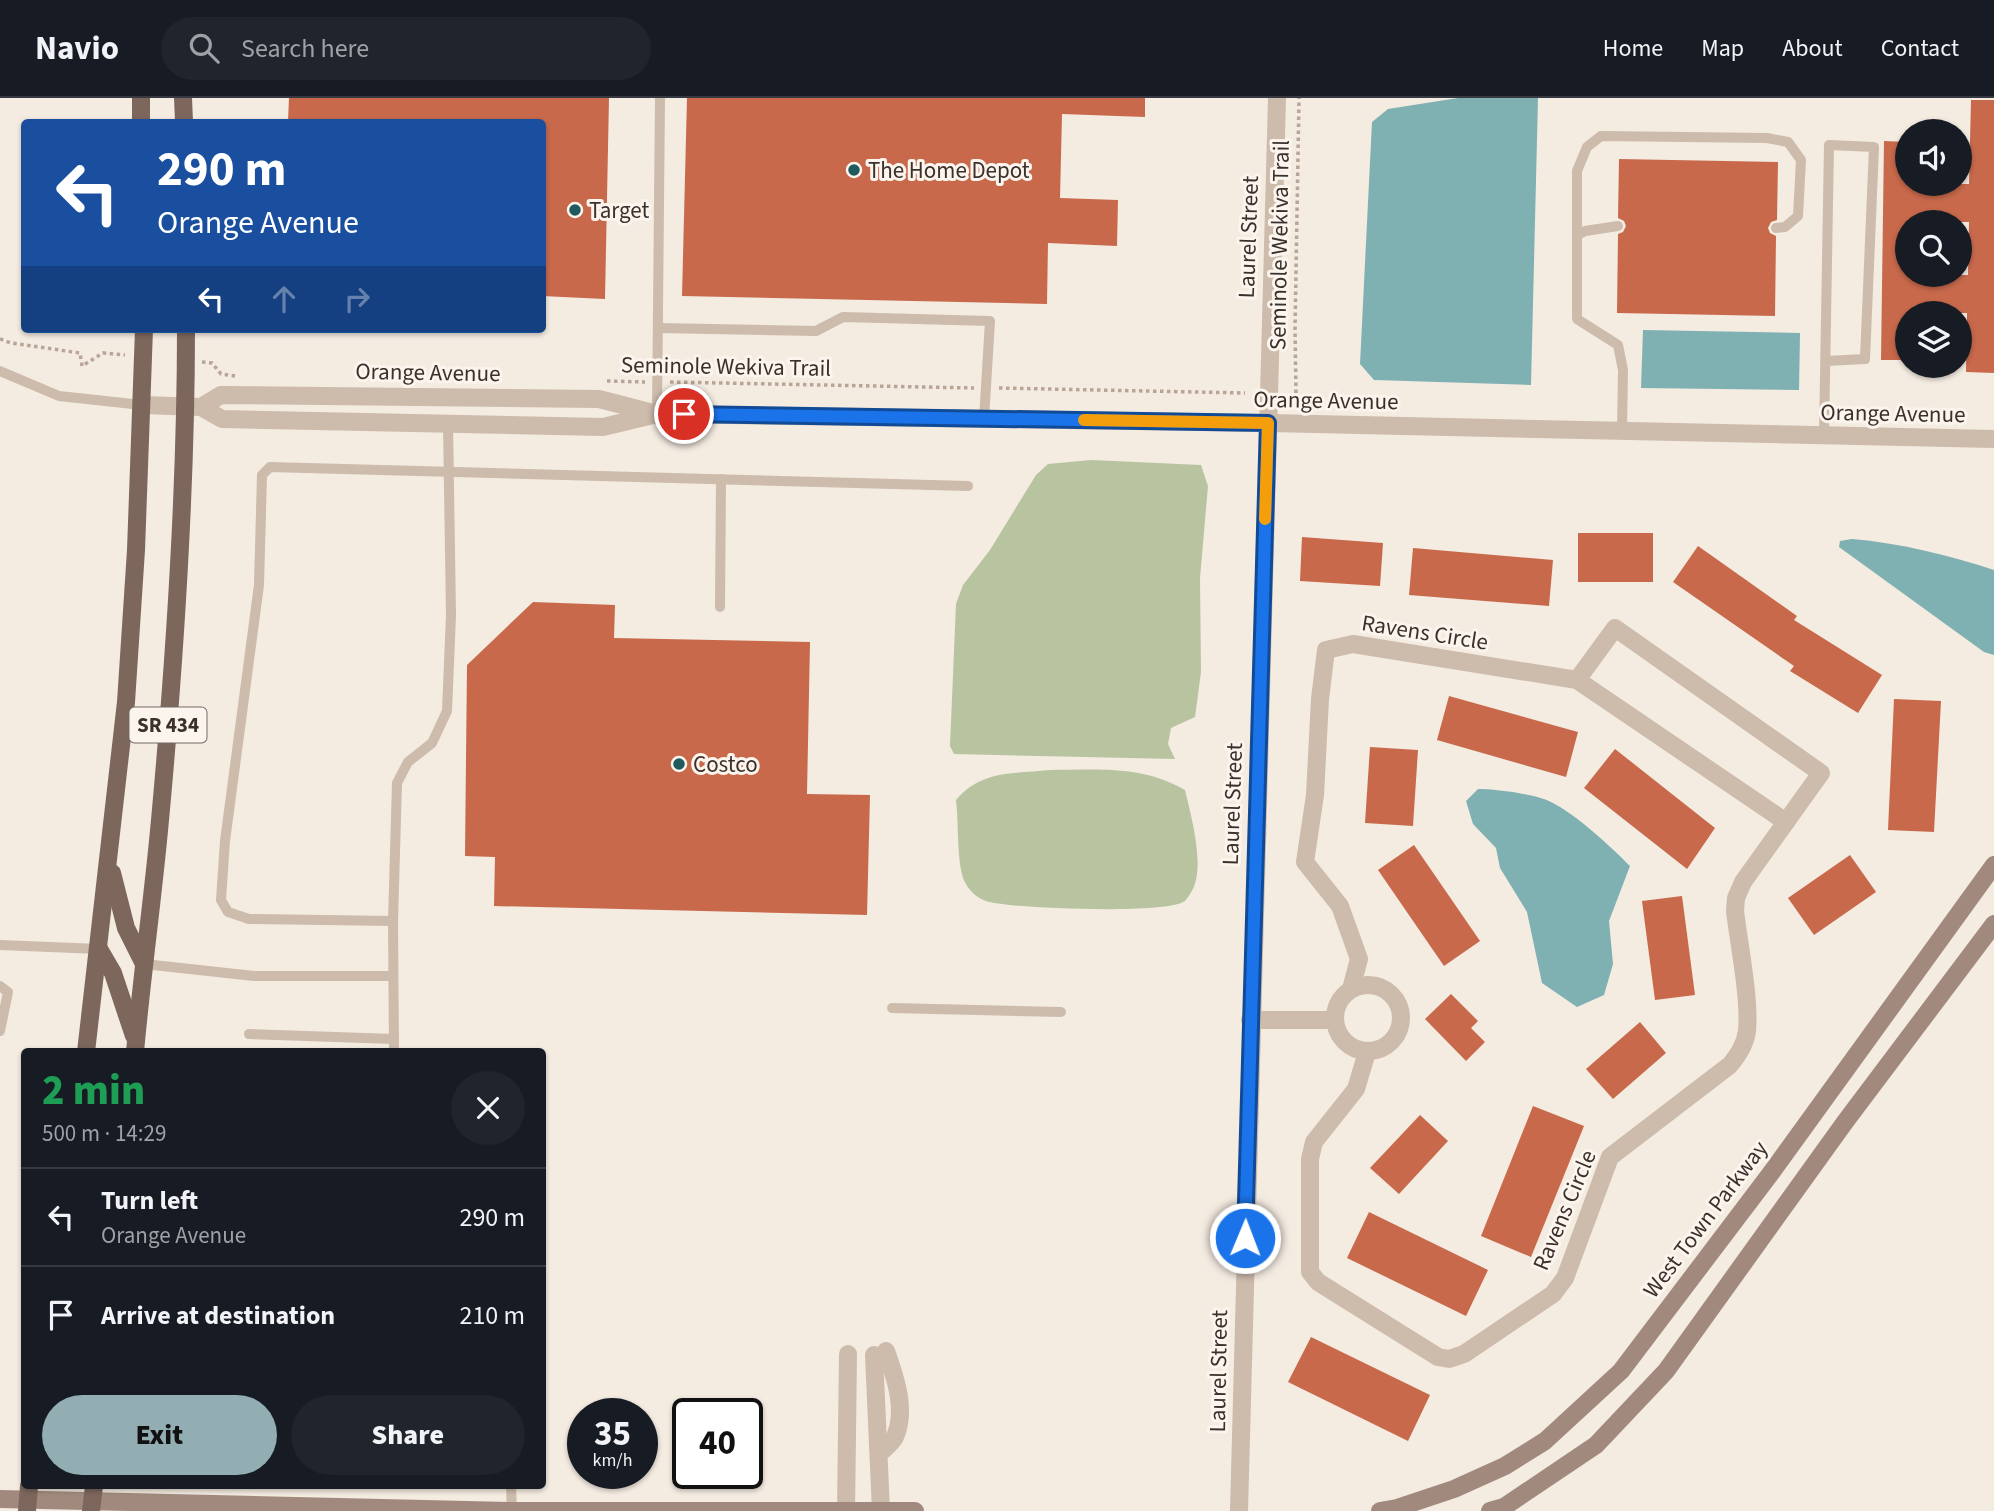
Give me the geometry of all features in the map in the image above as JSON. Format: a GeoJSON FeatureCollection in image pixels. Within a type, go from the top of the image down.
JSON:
{"type":"FeatureCollection","features":[{"type":"Feature","properties":{"kind":"main road"},"geometry":{"type":"LineString","coordinates":[[141,98],[141,119]]}},
{"type":"Feature","properties":{"kind":"main road"},"geometry":{"type":"LineString","coordinates":[[183,98],[184,119]]}},
{"type":"Feature","properties":{"kind":"main road","name":"SR 434"},"geometry":{"type":"LineString","coordinates":[[87,1048],[127,689],[144,333]]}},
{"type":"Feature","properties":{"kind":"main road","name":"SR 434"},"geometry":{"type":"LineString","coordinates":[[135,1047],[172,685],[193,407],[186,333]]}},
{"type":"Feature","properties":{"kind":"main road"},"geometry":{"type":"LineString","coordinates":[[109,862],[126,928],[144,964]]}},
{"type":"Feature","properties":{"kind":"main road","name":"West Town Parkway"},"geometry":{"type":"LineString","coordinates":[[1380,1511],[1454,1489],[1505,1466],[1545,1441],[1621,1371],[1771,1173],[1994,865]]}},
{"type":"Feature","properties":{"kind":"main road"},"geometry":{"type":"LineString","coordinates":[[1490,1511],[1504,1507],[1596,1445],[1666,1371],[1845,1122],[1994,924]]}},
{"type":"Feature","properties":{"kind":"main road"},"geometry":{"type":"LineString","coordinates":[[99,949],[113,973],[135,1047]]}},
{"type":"Feature","properties":{"kind":"main road"},"geometry":{"type":"LineString","coordinates":[[0,1499],[487,1511],[915,1511]]}},
{"type":"Feature","properties":{"kind":"street","name":"Laurel Street"},"geometry":{"type":"LineString","coordinates":[[1239,1511],[1277,98]]}},
{"type":"Feature","properties":{"kind":"street","name":"Orange Avenue"},"geometry":{"type":"LineString","coordinates":[[193,407],[221,395],[588,398],[657,414],[1268,423],[1994,439]]}},
{"type":"Feature","properties":{"kind":"street","name":"Orange Avenue"},"geometry":{"type":"LineString","coordinates":[[142,405],[193,407],[222,419],[603,427],[657,414]]}},
{"type":"Feature","properties":{"kind":"street","name":"Ravens Circle"},"geometry":{"type":"LineString","coordinates":[[1367,1052],[1356,1089],[1314,1142],[1310,1159],[1310,1272],[1318,1282],[1438,1357],[1449,1359],[1464,1354],[1553,1294],[1565,1278],[1610,1157],[1730,1065],[1741,1051],[1747,1033],[1736,898],[1743,882],[1821,772],[1615,628],[1577,680]]}},
{"type":"Feature","properties":{"kind":"street","name":"Ravens Circle"},"geometry":{"type":"LineString","coordinates":[[1335,1020],[1339,1001],[1352,989],[1359,959],[1340,906],[1305,862],[1315,794],[1320,699],[1326,650],[1353,644],[1577,680],[1786,822]]}},
{"type":"Feature","properties":{"kind":"street"},"geometry":{"type":"LineString","coordinates":[[1251,1020],[1335,1020],[1338,1034],[1350,1047],[1367,1052],[1384,1047],[1397,1035],[1402,1019],[1398,1002],[1385,989],[1368,984],[1352,989]]}},
{"type":"Feature","properties":{"kind":"street"},"geometry":{"type":"LineString","coordinates":[[880,1353],[881,1510]]}},
{"type":"Feature","properties":{"kind":"street"},"geometry":{"type":"LineString","coordinates":[[846,1510],[848,1354]]}},
{"type":"Feature","properties":{"kind":"lane"},"geometry":{"type":"LineString","coordinates":[[657,414],[660,98]]}},
{"type":"Feature","properties":{"kind":"lane"},"geometry":{"type":"LineString","coordinates":[[1622,431],[1623,370],[1618,345],[1577,319],[1577,171],[1587,147],[1601,136],[1767,138],[1788,142],[1801,160],[1798,216],[1785,227],[1776,228]]}},
{"type":"Feature","properties":{"kind":"lane"},"geometry":{"type":"LineString","coordinates":[[1824,435],[1829,145],[1874,147],[1865,359],[1826,361]]}},
{"type":"Feature","properties":{"kind":"lane"},"geometry":{"type":"LineString","coordinates":[[1577,235],[1585,231],[1618,226]]}},
{"type":"Feature","properties":{"kind":"lane"},"geometry":{"type":"LineString","coordinates":[[658,328],[816,331],[844,317],[990,321],[984,419]]}},
{"type":"Feature","properties":{"kind":"lane"},"geometry":{"type":"LineString","coordinates":[[0,371],[59,396],[142,405]]}},
{"type":"Feature","properties":{"kind":"lane"},"geometry":{"type":"LineString","coordinates":[[394,1048],[392,976],[397,783],[408,762],[432,743],[447,711],[451,615],[448,424]]}},
{"type":"Feature","properties":{"kind":"lane"},"geometry":{"type":"LineString","coordinates":[[393,921],[249,919],[228,912],[221,900],[226,841],[259,585],[262,475],[270,467],[968,486]]}},
{"type":"Feature","properties":{"kind":"lane"},"geometry":{"type":"LineString","coordinates":[[720,480],[720,607]]}},
{"type":"Feature","properties":{"kind":"lane"},"geometry":{"type":"LineString","coordinates":[[0,959],[3,945],[99,949]]}},
{"type":"Feature","properties":{"kind":"lane"},"geometry":{"type":"LineString","coordinates":[[144,964],[254,976],[392,976]]}},
{"type":"Feature","properties":{"kind":"lane"},"geometry":{"type":"LineString","coordinates":[[0,986],[8,992],[0,1031]]}},
{"type":"Feature","properties":{"kind":"lane"},"geometry":{"type":"LineString","coordinates":[[892,1009],[1061,1012]]}},
{"type":"Feature","properties":{"kind":"lane"},"geometry":{"type":"LineString","coordinates":[[248,1034],[394,1039]]}},
{"type":"Feature","properties":{"kind":"lane"},"geometry":{"type":"LineString","coordinates":[[511,1489],[512,1511]]}},
{"type":"Feature","properties":{"kind":"path","name":"Seminole Wekiva Trail"},"geometry":{"type":"LineString","coordinates":[[1296,393],[1300,98]]}},
{"type":"Feature","properties":{"kind":"path"},"geometry":{"type":"LineString","coordinates":[[0,339],[80,353],[82,366],[103,353]]}},
{"type":"Feature","properties":{"kind":"path"},"geometry":{"type":"LineString","coordinates":[[212,363],[221,374],[238,376]]}},
{"type":"Feature","properties":{"kind":"path","name":"Seminole Wekiva Trail"},"geometry":{"type":"LineString","coordinates":[[603,381],[1245,393]]}},
{"type":"Feature","properties":{"kind":"green space"},"geometry":{"type":"Polygon","coordinates":[[[1091,460],[1201,465],[1208,486],[1200,578],[1201,672],[1195,717],[1171,728],[1168,744],[1175,759],[954,754],[950,746],[956,604],[963,585],[990,550],[1036,475],[1048,464],[1091,460]]]}},
{"type":"Feature","properties":{"kind":"green space"},"geometry":{"type":"Polygon","coordinates":[[[1050,770],[1136,773],[1152,776],[1185,790],[1194,828],[1197,858],[1195,884],[1186,900],[1170,906],[1147,908],[1053,908],[1000,904],[986,901],[972,892],[966,884],[961,867],[956,800],[966,790],[987,778],[1050,770]]]}},
{"type":"Feature","properties":{"kind":"water"},"geometry":{"type":"Polygon","coordinates":[[[1458,98],[1538,98],[1531,385],[1374,380],[1360,364],[1372,122],[1388,109],[1458,98]]]}},
{"type":"Feature","properties":{"kind":"water"},"geometry":{"type":"Polygon","coordinates":[[[1643,330],[1800,333],[1799,390],[1641,388],[1643,330]]]}},
{"type":"Feature","properties":{"kind":"water"},"geometry":{"type":"Polygon","coordinates":[[[1852,539],[1924,550],[1994,570],[1994,655],[1984,652],[1839,547],[1840,541],[1852,539]]]}},
{"type":"Feature","properties":{"kind":"water"},"geometry":{"type":"Polygon","coordinates":[[[1478,789],[1527,795],[1553,803],[1583,824],[1630,866],[1609,921],[1613,964],[1604,995],[1577,1007],[1542,983],[1527,912],[1500,868],[1496,848],[1473,824],[1466,801],[1478,789]]]}},
{"type":"Feature","properties":{"kind":"building","name":"Target"},"geometry":{"type":"Polygon","coordinates":[[[289,98],[609,98],[605,299],[546,296],[546,119],[288,119],[289,98]]]}},
{"type":"Feature","properties":{"kind":"building","name":"The Home Depot"},"geometry":{"type":"Polygon","coordinates":[[[687,98],[1145,98],[1145,117],[1062,114],[1060,198],[1118,200],[1117,246],[1048,243],[1047,304],[682,296],[687,98]]]}},
{"type":"Feature","properties":{"kind":"building"},"geometry":{"type":"Polygon","coordinates":[[[1971,100],[1994,100],[1994,373],[1972,372],[1972,301],[1895,301],[1895,360],[1881,360],[1884,141],[1895,141],[1895,196],[1972,196],[1971,100]]]}},
{"type":"Feature","properties":{"kind":"building"},"geometry":{"type":"Polygon","coordinates":[[[1619,159],[1778,162],[1777,220],[1771,222],[1768,228],[1770,233],[1776,236],[1775,316],[1617,313],[1618,234],[1623,232],[1626,226],[1624,221],[1618,218],[1619,159]]]}},
{"type":"Feature","properties":{"kind":"building"},"geometry":{"type":"Polygon","coordinates":[[[1578,533],[1653,533],[1653,582],[1578,582],[1578,533]]]}},
{"type":"Feature","properties":{"kind":"building"},"geometry":{"type":"Polygon","coordinates":[[[1302,537],[1383,543],[1380,586],[1300,581],[1302,537]]]}},
{"type":"Feature","properties":{"kind":"building"},"geometry":{"type":"Polygon","coordinates":[[[1698,546],[1797,616],[1794,620],[1882,675],[1858,713],[1790,671],[1794,666],[1673,582],[1698,546]]]}},
{"type":"Feature","properties":{"kind":"building"},"geometry":{"type":"Polygon","coordinates":[[[1413,548],[1553,560],[1549,606],[1409,595],[1413,548]]]}},
{"type":"Feature","properties":{"kind":"building"},"geometry":{"type":"Polygon","coordinates":[[[533,602],[615,605],[614,638],[810,642],[807,794],[870,795],[867,915],[494,906],[495,857],[465,856],[467,665],[533,602]]]}},
{"type":"Feature","properties":{"kind":"building"},"geometry":{"type":"Polygon","coordinates":[[[1449,696],[1578,732],[1566,777],[1437,740],[1449,696]]]}},
{"type":"Feature","properties":{"kind":"building"},"geometry":{"type":"Polygon","coordinates":[[[1894,699],[1941,701],[1934,832],[1888,830],[1894,699]]]}},
{"type":"Feature","properties":{"kind":"building"},"geometry":{"type":"Polygon","coordinates":[[[1370,747],[1418,750],[1413,826],[1365,823],[1370,747]]]}},
{"type":"Feature","properties":{"kind":"building"},"geometry":{"type":"Polygon","coordinates":[[[1615,749],[1715,828],[1687,869],[1584,788],[1615,749]]]}},
{"type":"Feature","properties":{"kind":"building"},"geometry":{"type":"Polygon","coordinates":[[[1414,845],[1480,941],[1444,966],[1378,870],[1414,845]]]}},
{"type":"Feature","properties":{"kind":"building"},"geometry":{"type":"Polygon","coordinates":[[[1850,855],[1876,892],[1814,935],[1788,898],[1850,855]]]}},
{"type":"Feature","properties":{"kind":"building"},"geometry":{"type":"Polygon","coordinates":[[[1682,896],[1695,995],[1655,1000],[1642,901],[1682,896]]]}},
{"type":"Feature","properties":{"kind":"building"},"geometry":{"type":"Polygon","coordinates":[[[1451,994],[1478,1021],[1471,1028],[1485,1042],[1466,1061],[1425,1019],[1451,994]]]}},
{"type":"Feature","properties":{"kind":"building"},"geometry":{"type":"Polygon","coordinates":[[[1640,1022],[1666,1053],[1613,1099],[1586,1069],[1640,1022]]]}},
{"type":"Feature","properties":{"kind":"building"},"geometry":{"type":"Polygon","coordinates":[[[1533,1106],[1584,1126],[1531,1257],[1481,1236],[1533,1106]]]}},
{"type":"Feature","properties":{"kind":"building"},"geometry":{"type":"Polygon","coordinates":[[[1420,1115],[1448,1141],[1399,1194],[1370,1168],[1420,1115]]]}},
{"type":"Feature","properties":{"kind":"building"},"geometry":{"type":"Polygon","coordinates":[[[1369,1212],[1488,1270],[1466,1316],[1347,1258],[1369,1212]]]}},
{"type":"Feature","properties":{"kind":"building"},"geometry":{"type":"Polygon","coordinates":[[[1311,1337],[1430,1395],[1408,1441],[1288,1382],[1311,1337]]]}},
{"type":"Feature","properties":{"kind":"slow traffic"},"geometry":{"type":"LineString","coordinates":[[1084,420],[1268,423],[1265,519]]}},
{"type":"Feature","properties":{"kind":"place","name":"The Home Depot"},"geometry":{"type":"Point","coordinates":[854,170]}},
{"type":"Feature","properties":{"kind":"place","name":"Target"},"geometry":{"type":"Point","coordinates":[575,210]}},
{"type":"Feature","properties":{"kind":"place","name":"Costco"},"geometry":{"type":"Point","coordinates":[679,764]}},
{"type":"Feature","properties":{"kind":"route"},"geometry":{"type":"LineString","coordinates":[[684,414],[1268,423],[1245,1238]]}}]}
